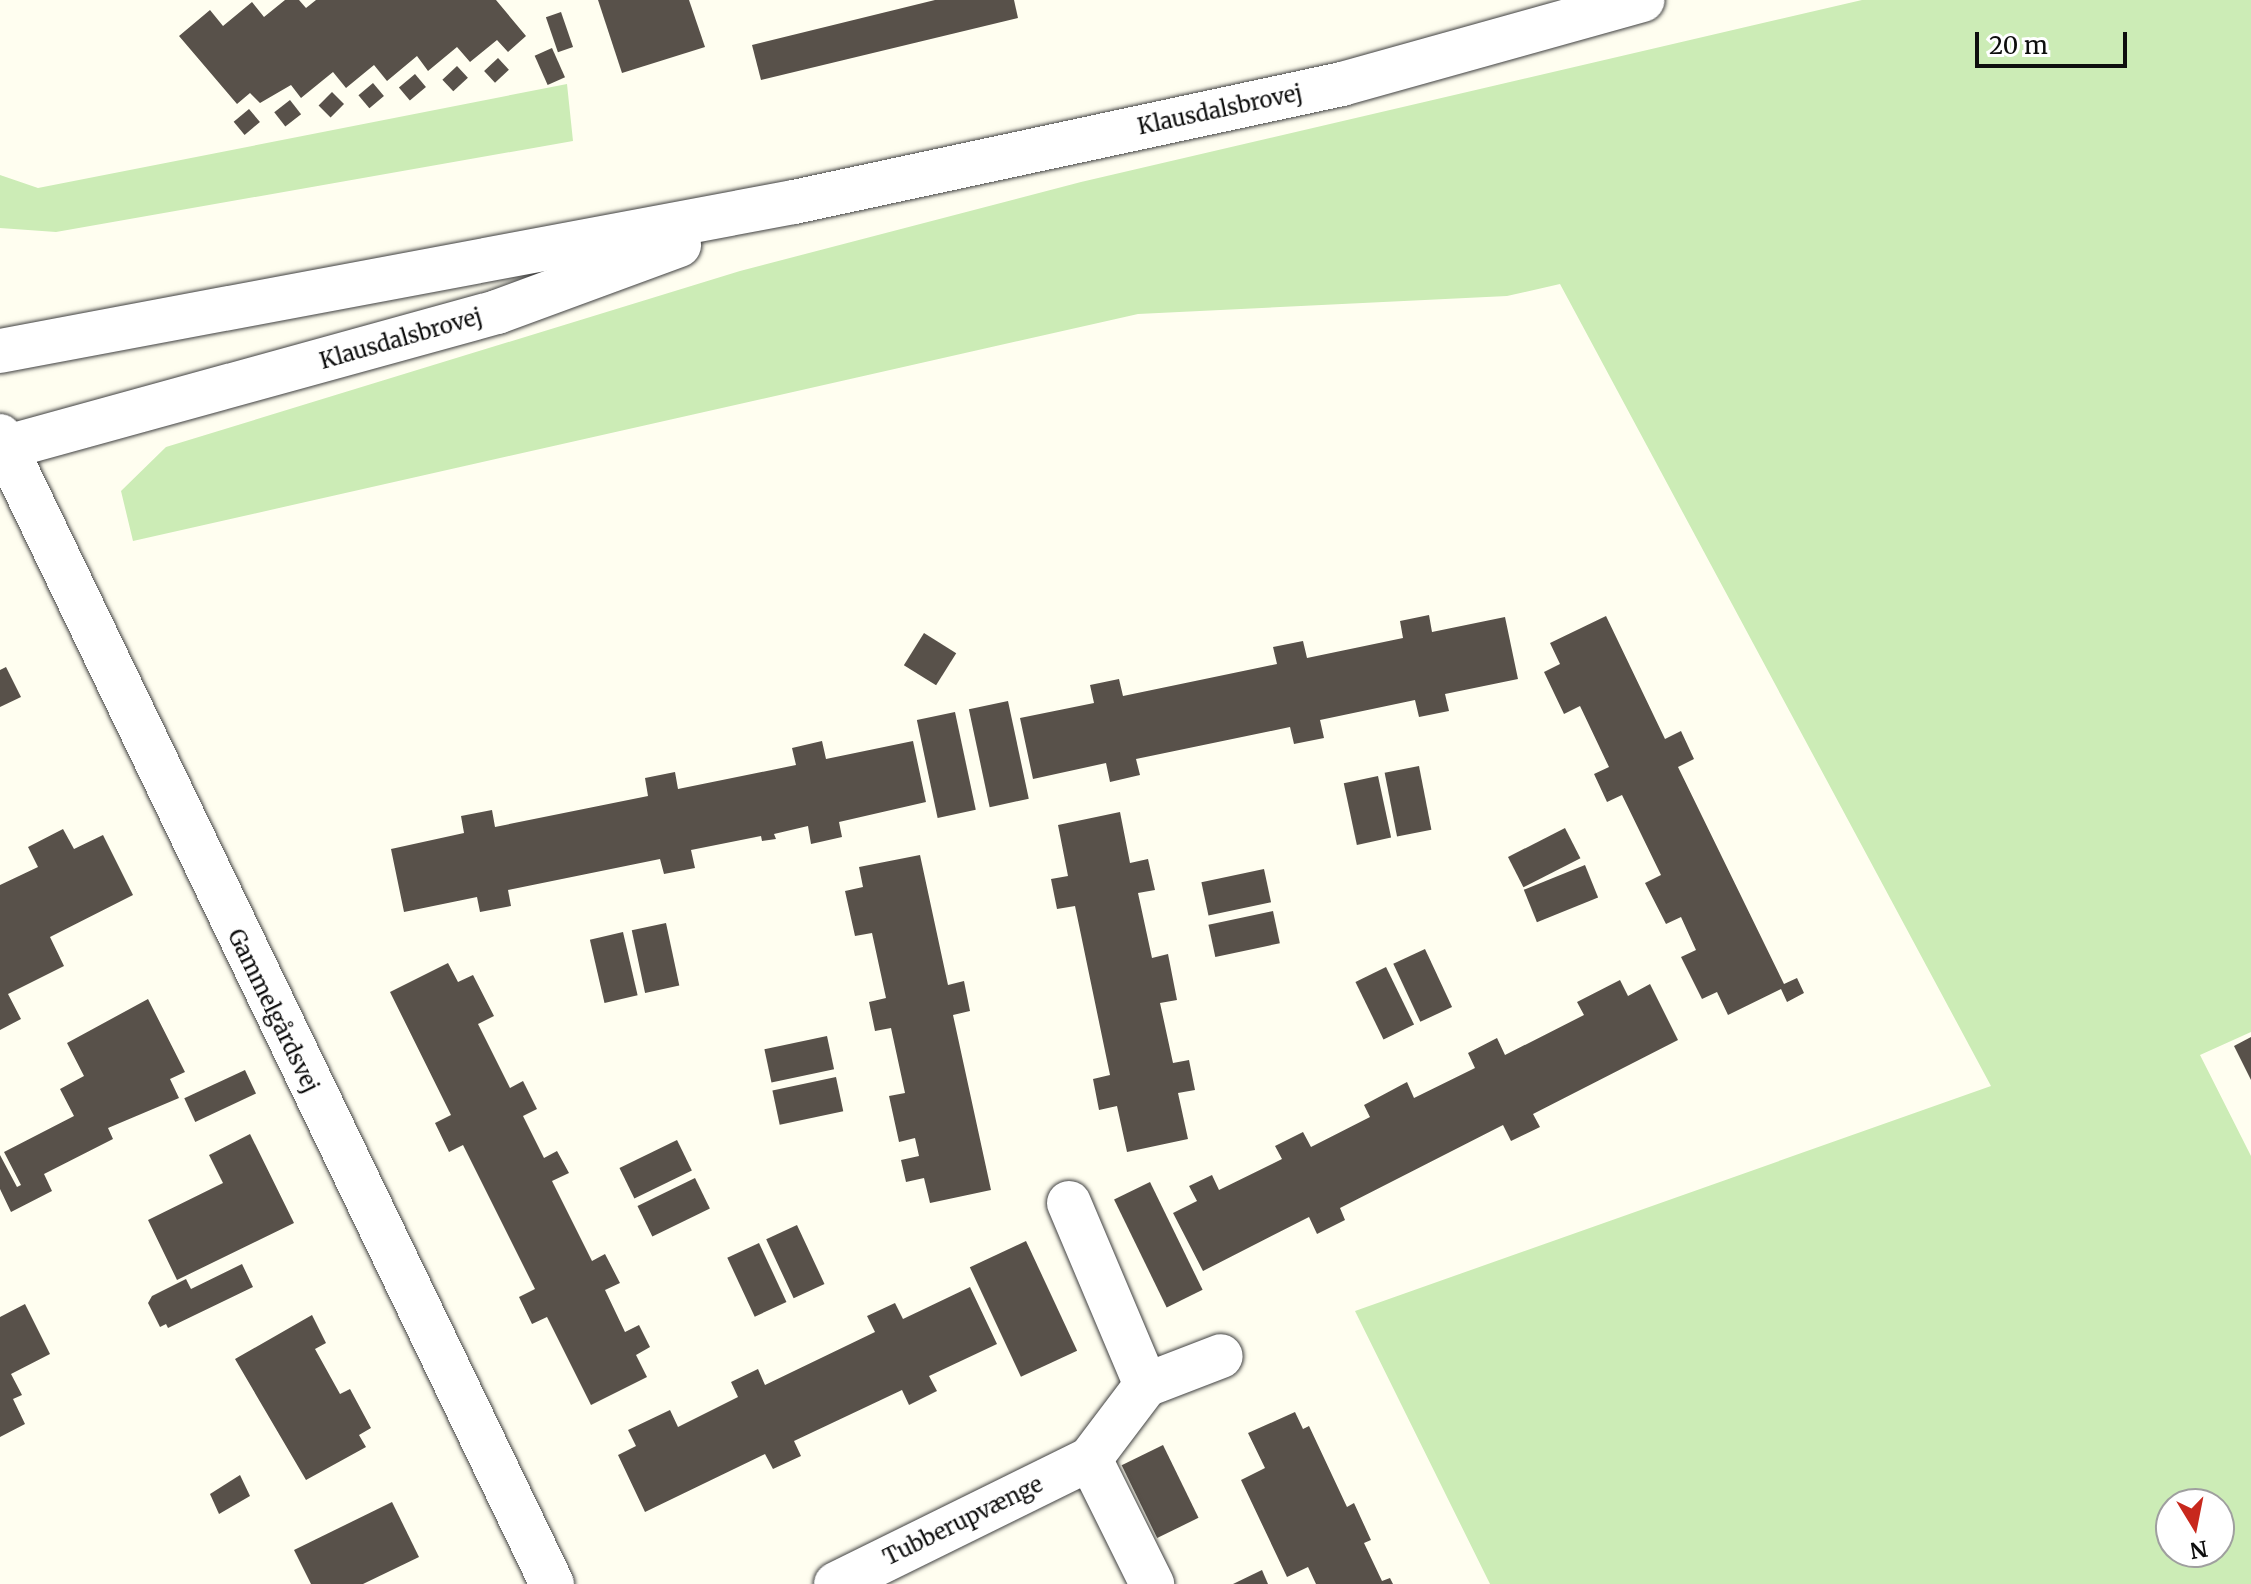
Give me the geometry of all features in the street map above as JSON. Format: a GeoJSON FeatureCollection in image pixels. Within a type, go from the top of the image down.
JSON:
{"type":"FeatureCollection","features":[{"type":"Feature","properties":{"kind":"street","name":"Klausdalsbrovej"},"geometry":{"type":"LineString","coordinates":[[0,351],[794,202],[1342,84],[1642,0]]}},
{"type":"Feature","properties":{"kind":"street","name":"Klausdalsbrovej"},"geometry":{"type":"LineString","coordinates":[[2,445],[497,312],[794,202]]}},
{"type":"Feature","properties":{"kind":"street","name":"Gammelgårdsvej"},"geometry":{"type":"LineString","coordinates":[[2,445],[552,1584]]}},
{"type":"Feature","properties":{"kind":"street"},"geometry":{"type":"LineString","coordinates":[[1069,1203],[1146,1385],[1221,1356]]}},
{"type":"Feature","properties":{"kind":"street","name":"Tubberupvænge"},"geometry":{"type":"LineString","coordinates":[[836,1584],[1090,1459],[1146,1385]]}},
{"type":"Feature","properties":{"kind":"street"},"geometry":{"type":"LineString","coordinates":[[1090,1459],[1152,1584]]}},
{"type":"Feature","properties":{"kind":"green space"},"geometry":{"type":"Polygon","coordinates":[[[1862,0],[2251,0],[2251,1032],[2200,1055],[2251,1156],[2251,1584],[1490,1584],[1355,1311],[1991,1086],[1560,284],[1507,296],[1138,314],[133,541],[121,491],[166,447],[740,271],[1081,182],[1862,0]]]}},
{"type":"Feature","properties":{"kind":"green space"},"geometry":{"type":"Polygon","coordinates":[[[567,84],[573,141],[56,232],[0,228],[0,175],[38,188],[567,84]]]}},
{"type":"Feature","properties":{"kind":"building"},"geometry":{"type":"Polygon","coordinates":[[[285,0],[299,0],[306,8],[316,0],[496,0],[526,36],[508,52],[497,40],[470,62],[457,47],[428,71],[417,56],[387,81],[374,65],[346,88],[333,72],[301,98],[291,85],[260,103],[250,93],[237,104],[179,36],[210,10],[223,26],[252,2],[264,17],[285,0]]]}},
{"type":"Feature","properties":{"kind":"building"},"geometry":{"type":"Polygon","coordinates":[[[598,0],[689,0],[705,47],[622,73],[598,0]]]}},
{"type":"Feature","properties":{"kind":"building"},"geometry":{"type":"Polygon","coordinates":[[[935,0],[1014,0],[1018,18],[761,80],[752,45],[935,0]]]}},
{"type":"Feature","properties":{"kind":"building"},"geometry":{"type":"Polygon","coordinates":[[[561,12],[573,47],[558,52],[546,17],[561,12]]]}},
{"type":"Feature","properties":{"kind":"building"},"geometry":{"type":"Polygon","coordinates":[[[552,48],[565,77],[548,85],[535,56],[552,48]]]}},
{"type":"Feature","properties":{"kind":"building"},"geometry":{"type":"Polygon","coordinates":[[[498,58],[509,70],[495,83],[484,71],[498,58]]]}},
{"type":"Feature","properties":{"kind":"building"},"geometry":{"type":"Polygon","coordinates":[[[457,66],[468,78],[453,91],[442,80],[457,66]]]}},
{"type":"Feature","properties":{"kind":"building"},"geometry":{"type":"Polygon","coordinates":[[[415,74],[426,87],[410,101],[399,87],[415,74]]]}},
{"type":"Feature","properties":{"kind":"building"},"geometry":{"type":"Polygon","coordinates":[[[373,83],[384,96],[369,108],[358,95],[373,83]]]}},
{"type":"Feature","properties":{"kind":"building"},"geometry":{"type":"Polygon","coordinates":[[[332,92],[344,104],[331,117],[319,105],[332,92]]]}},
{"type":"Feature","properties":{"kind":"building"},"geometry":{"type":"Polygon","coordinates":[[[290,100],[301,114],[285,126],[274,112],[290,100]]]}},
{"type":"Feature","properties":{"kind":"building"},"geometry":{"type":"Polygon","coordinates":[[[249,109],[260,122],[245,135],[234,122],[249,109]]]}},
{"type":"Feature","properties":{"kind":"building"},"geometry":{"type":"Polygon","coordinates":[[[1429,615],[1432,632],[1505,617],[1518,679],[1445,694],[1449,711],[1419,717],[1415,700],[1320,720],[1324,738],[1294,744],[1290,727],[1136,759],[1140,775],[1110,782],[1106,763],[1033,779],[1020,718],[1094,703],[1090,685],[1119,679],[1123,696],[1277,664],[1273,647],[1303,641],[1307,658],[1403,638],[1400,621],[1429,615]]]}},
{"type":"Feature","properties":{"kind":"building"},"geometry":{"type":"Polygon","coordinates":[[[1606,616],[1665,739],[1681,731],[1694,759],[1678,767],[1784,984],[1797,978],[1804,993],[1787,1002],[1781,989],[1728,1015],[1717,992],[1702,999],[1681,957],[1696,950],[1681,917],[1666,924],[1645,883],[1661,875],[1622,795],[1607,802],[1594,774],[1609,767],[1580,706],[1564,714],[1544,672],[1560,664],[1550,643],[1606,616]]]}},
{"type":"Feature","properties":{"kind":"building"},"geometry":{"type":"Polygon","coordinates":[[[924,633],[956,653],[936,685],[904,665],[924,633]]]}},
{"type":"Feature","properties":{"kind":"building"},"geometry":{"type":"Polygon","coordinates":[[[6,667],[21,697],[0,707],[0,670],[6,667]]]}},
{"type":"Feature","properties":{"kind":"building"},"geometry":{"type":"Polygon","coordinates":[[[1008,701],[1029,799],[990,807],[969,709],[1008,701]]]}},
{"type":"Feature","properties":{"kind":"building"},"geometry":{"type":"Polygon","coordinates":[[[955,712],[976,810],[938,818],[917,720],[955,712]]]}},
{"type":"Feature","properties":{"kind":"building"},"geometry":{"type":"Polygon","coordinates":[[[822,741],[826,759],[913,741],[926,802],[839,822],[842,837],[811,844],[808,826],[774,834],[776,839],[762,841],[761,836],[691,850],[695,868],[664,874],[660,859],[508,890],[511,906],[480,912],[477,897],[404,912],[391,849],[464,833],[461,816],[492,810],[495,827],[648,796],[645,778],[675,772],[678,789],[796,765],[792,748],[822,741]]]}},
{"type":"Feature","properties":{"kind":"building"},"geometry":{"type":"Polygon","coordinates":[[[1419,766],[1431,830],[1397,836],[1385,773],[1419,766]]]}},
{"type":"Feature","properties":{"kind":"building"},"geometry":{"type":"Polygon","coordinates":[[[1378,776],[1391,838],[1357,845],[1344,783],[1378,776]]]}},
{"type":"Feature","properties":{"kind":"building"},"geometry":{"type":"Polygon","coordinates":[[[1120,812],[1130,863],[1148,859],[1155,890],[1138,893],[1152,958],[1168,954],[1177,1000],[1160,1003],[1173,1063],[1189,1060],[1195,1090],[1178,1093],[1188,1139],[1127,1152],[1117,1106],[1099,1110],[1093,1079],[1110,1075],[1075,906],[1057,909],[1051,879],[1068,876],[1058,825],[1120,812]]]}},
{"type":"Feature","properties":{"kind":"building"},"geometry":{"type":"Polygon","coordinates":[[[1565,828],[1580,858],[1523,887],[1508,857],[1565,828]]]}},
{"type":"Feature","properties":{"kind":"building"},"geometry":{"type":"Polygon","coordinates":[[[63,829],[74,849],[103,835],[133,895],[50,937],[64,966],[8,994],[21,1019],[0,1030],[0,885],[38,867],[28,847],[63,829]]]}},
{"type":"Feature","properties":{"kind":"building"},"geometry":{"type":"Polygon","coordinates":[[[920,855],[948,985],[964,981],[970,1011],[953,1015],[991,1190],[930,1203],[924,1178],[906,1182],[901,1160],[919,1156],[915,1138],[899,1142],[889,1096],[905,1093],[891,1028],[875,1031],[869,1002],[886,998],[872,933],[855,936],[845,891],[863,887],[859,867],[920,855]]]}},
{"type":"Feature","properties":{"kind":"building"},"geometry":{"type":"Polygon","coordinates":[[[1585,865],[1598,897],[1537,922],[1524,890],[1585,865]]]}},
{"type":"Feature","properties":{"kind":"building"},"geometry":{"type":"Polygon","coordinates":[[[1264,869],[1271,902],[1208,916],[1201,882],[1264,869]]]}},
{"type":"Feature","properties":{"kind":"building"},"geometry":{"type":"Polygon","coordinates":[[[1273,911],[1280,943],[1215,957],[1208,925],[1273,911]]]}},
{"type":"Feature","properties":{"kind":"building"},"geometry":{"type":"Polygon","coordinates":[[[666,923],[679,986],[645,993],[632,930],[666,923]]]}},
{"type":"Feature","properties":{"kind":"building"},"geometry":{"type":"Polygon","coordinates":[[[623,932],[638,995],[604,1003],[590,940],[623,932]]]}},
{"type":"Feature","properties":{"kind":"building"},"geometry":{"type":"Polygon","coordinates":[[[1425,949],[1452,1007],[1420,1022],[1393,964],[1425,949]]]}},
{"type":"Feature","properties":{"kind":"building"},"geometry":{"type":"Polygon","coordinates":[[[448,963],[458,982],[473,975],[494,1016],[478,1024],[510,1088],[523,1081],[537,1109],[523,1116],[544,1158],[557,1151],[569,1173],[552,1181],[592,1261],[605,1254],[620,1283],[605,1290],[625,1332],[639,1325],[650,1347],[636,1355],[647,1377],[591,1405],[547,1317],[532,1324],[519,1297],[535,1289],[463,1145],[449,1152],[435,1123],[451,1115],[390,992],[448,963]]]}},
{"type":"Feature","properties":{"kind":"building"},"geometry":{"type":"Polygon","coordinates":[[[1386,967],[1414,1025],[1383,1039],[1355,982],[1386,967]]]}},
{"type":"Feature","properties":{"kind":"building"},"geometry":{"type":"Polygon","coordinates":[[[1620,980],[1628,996],[1650,984],[1678,1040],[1533,1114],[1540,1127],[1511,1141],[1503,1125],[1340,1208],[1345,1220],[1317,1234],[1309,1217],[1203,1271],[1173,1213],[1197,1201],[1189,1186],[1212,1175],[1219,1190],[1282,1159],[1275,1146],[1303,1132],[1311,1147],[1370,1117],[1364,1105],[1407,1082],[1414,1098],[1475,1068],[1468,1053],[1497,1038],[1505,1055],[1584,1015],[1577,1002],[1620,980]]]}},
{"type":"Feature","properties":{"kind":"building"},"geometry":{"type":"Polygon","coordinates":[[[148,999],[185,1072],[170,1079],[179,1098],[108,1128],[113,1139],[44,1174],[52,1191],[11,1212],[0,1189],[0,1155],[17,1187],[21,1185],[4,1152],[74,1116],[60,1089],[84,1076],[67,1043],[148,999]]]}},
{"type":"Feature","properties":{"kind":"building"},"geometry":{"type":"Polygon","coordinates":[[[827,1036],[834,1069],[771,1083],[764,1049],[827,1036]]]}},
{"type":"Feature","properties":{"kind":"building"},"geometry":{"type":"Polygon","coordinates":[[[2251,1037],[2251,1080],[2234,1046],[2251,1037]]]}},
{"type":"Feature","properties":{"kind":"building"},"geometry":{"type":"Polygon","coordinates":[[[245,1070],[256,1094],[195,1122],[184,1098],[245,1070]]]}},
{"type":"Feature","properties":{"kind":"building"},"geometry":{"type":"Polygon","coordinates":[[[836,1077],[843,1111],[780,1125],[772,1091],[836,1077]]]}},
{"type":"Feature","properties":{"kind":"building"},"geometry":{"type":"Polygon","coordinates":[[[250,1134],[294,1223],[177,1280],[148,1220],[223,1183],[209,1155],[250,1134]]]}},
{"type":"Feature","properties":{"kind":"building"},"geometry":{"type":"Polygon","coordinates":[[[677,1140],[692,1171],[634,1199],[619,1168],[677,1140]]]}},
{"type":"Feature","properties":{"kind":"building"},"geometry":{"type":"Polygon","coordinates":[[[695,1178],[710,1209],[652,1237],[637,1206],[695,1178]]]}},
{"type":"Feature","properties":{"kind":"building"},"geometry":{"type":"Polygon","coordinates":[[[1150,1182],[1203,1290],[1167,1307],[1114,1200],[1150,1182]]]}},
{"type":"Feature","properties":{"kind":"building"},"geometry":{"type":"Polygon","coordinates":[[[797,1225],[824,1284],[794,1298],[766,1239],[797,1225]]]}},
{"type":"Feature","properties":{"kind":"building"},"geometry":{"type":"Polygon","coordinates":[[[1026,1241],[1077,1351],[1021,1377],[970,1267],[1026,1241]]]}},
{"type":"Feature","properties":{"kind":"building"},"geometry":{"type":"Polygon","coordinates":[[[759,1243],[786,1302],[755,1317],[727,1258],[759,1243]]]}},
{"type":"Feature","properties":{"kind":"building"},"geometry":{"type":"Polygon","coordinates":[[[242,1264],[253,1287],[168,1328],[166,1324],[160,1327],[148,1303],[152,1296],[186,1279],[191,1289],[242,1264]]]}},
{"type":"Feature","properties":{"kind":"building"},"geometry":{"type":"Polygon","coordinates":[[[970,1287],[997,1344],[929,1376],[937,1391],[909,1405],[902,1390],[794,1441],[801,1456],[773,1469],[765,1454],[645,1512],[618,1455],[636,1446],[628,1430],[670,1410],[678,1427],[738,1397],[731,1382],[758,1369],[765,1385],[875,1332],[867,1316],[895,1303],[903,1319],[970,1287]]]}},
{"type":"Feature","properties":{"kind":"building"},"geometry":{"type":"Polygon","coordinates":[[[25,1304],[50,1354],[11,1374],[22,1395],[13,1399],[25,1424],[0,1437],[0,1317],[25,1304]]]}},
{"type":"Feature","properties":{"kind":"building"},"geometry":{"type":"Polygon","coordinates":[[[312,1315],[326,1343],[315,1349],[340,1394],[350,1389],[371,1428],[359,1435],[366,1447],[306,1480],[235,1359],[312,1315]]]}},
{"type":"Feature","properties":{"kind":"building"},"geometry":{"type":"Polygon","coordinates":[[[1295,1412],[1303,1429],[1309,1426],[1347,1507],[1354,1503],[1371,1540],[1364,1543],[1382,1581],[1390,1578],[1393,1584],[1316,1584],[1308,1567],[1287,1577],[1241,1480],[1265,1468],[1248,1433],[1295,1412]]]}},
{"type":"Feature","properties":{"kind":"building"},"geometry":{"type":"Polygon","coordinates":[[[1163,1445],[1199,1518],[1157,1538],[1122,1465],[1163,1445]]]}},
{"type":"Feature","properties":{"kind":"building"},"geometry":{"type":"Polygon","coordinates":[[[240,1475],[250,1496],[219,1514],[210,1494],[240,1475]]]}},
{"type":"Feature","properties":{"kind":"building"},"geometry":{"type":"Polygon","coordinates":[[[392,1502],[419,1557],[363,1584],[311,1584],[294,1550],[392,1502]]]}},
{"type":"Feature","properties":{"kind":"building"},"geometry":{"type":"Polygon","coordinates":[[[1262,1570],[1268,1584],[1233,1584],[1262,1570]]]}}]}
